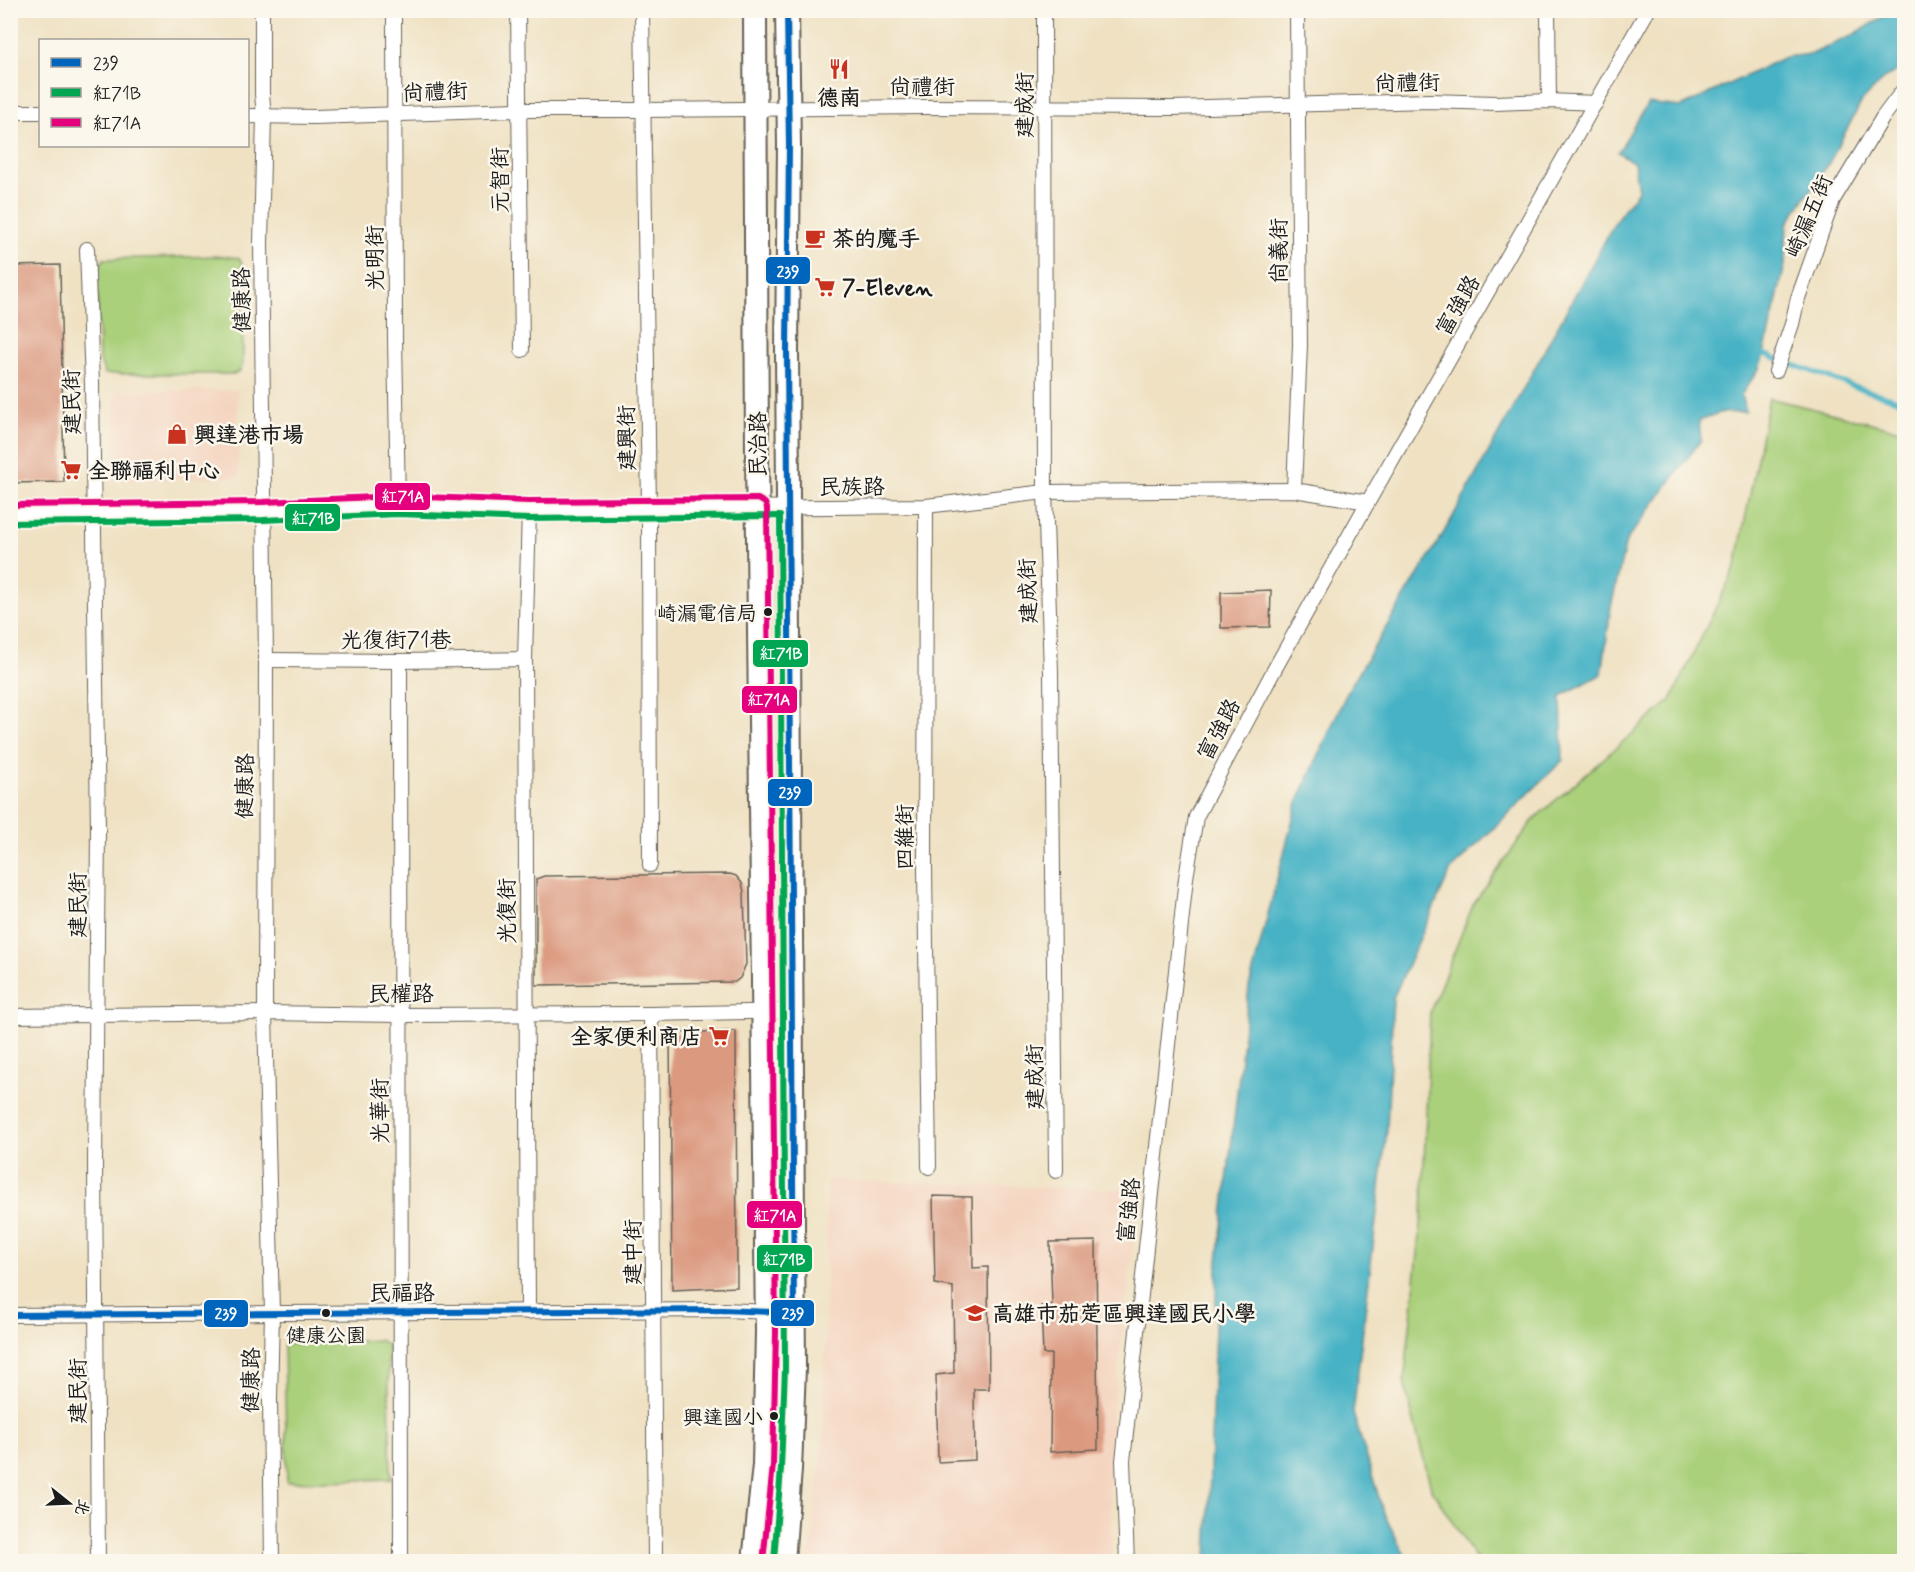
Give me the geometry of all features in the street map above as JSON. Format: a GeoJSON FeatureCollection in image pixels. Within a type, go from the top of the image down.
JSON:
{"type":"FeatureCollection","features":[{"type":"Feature","properties":{"kind":"main road","name":"民治路"},"geometry":{"type":"LineString","coordinates":[[754,1562],[764,1465],[766,1312],[755,10]]}},
{"type":"Feature","properties":{"kind":"main road","name":"民治路"},"geometry":{"type":"LineString","coordinates":[[783,1562],[794,1368],[787,10]]}},
{"type":"Feature","properties":{"kind":"street","name":"健康路"},"geometry":{"type":"LineString","coordinates":[[262,10],[264,116],[261,243],[266,660],[265,1013],[272,1313],[270,1398],[272,1562]]}},
{"type":"Feature","properties":{"kind":"street","name":"光明街"},"geometry":{"type":"LineString","coordinates":[[394,10],[394,339],[398,505]]}},
{"type":"Feature","properties":{"kind":"street","name":"元智街"},"geometry":{"type":"LineString","coordinates":[[518,10],[522,350]]}},
{"type":"Feature","properties":{"kind":"street","name":"建興街"},"geometry":{"type":"LineString","coordinates":[[642,10],[650,865]]}},
{"type":"Feature","properties":{"kind":"street","name":"建成街"},"geometry":{"type":"LineString","coordinates":[[1044,10],[1045,492],[1051,672],[1056,1171]]}},
{"type":"Feature","properties":{"kind":"street","name":"尚義街"},"geometry":{"type":"LineString","coordinates":[[1294,490],[1300,345],[1297,10]]}},
{"type":"Feature","properties":{"kind":"street"},"geometry":{"type":"LineString","coordinates":[[1548,10],[1549,101]]}},
{"type":"Feature","properties":{"kind":"street","name":"富強路"},"geometry":{"type":"LineString","coordinates":[[1127,1562],[1122,1461],[1186,878],[1196,817],[1273,672],[1368,502],[1648,10]]}},
{"type":"Feature","properties":{"kind":"street","name":"崎漏五街"},"geometry":{"type":"LineString","coordinates":[[1776,371],[1798,298],[1833,200],[1878,124],[1905,89]]}},
{"type":"Feature","properties":{"kind":"street","name":"尚禮街"},"geometry":{"type":"LineString","coordinates":[[249,116],[315,117],[520,110],[1299,106],[1429,101],[1596,103]]}},
{"type":"Feature","properties":{"kind":"street"},"geometry":{"type":"LineString","coordinates":[[10,112],[39,112]]}},
{"type":"Feature","properties":{"kind":"street","name":"建民街"},"geometry":{"type":"LineString","coordinates":[[87,249],[92,384],[98,830],[95,1163],[98,1562]]}},
{"type":"Feature","properties":{"kind":"street","name":"民族路"},"geometry":{"type":"LineString","coordinates":[[10,514],[263,511],[398,505],[529,510],[926,506],[1045,492],[1294,490],[1368,502]]}},
{"type":"Feature","properties":{"kind":"street","name":"四維街"},"geometry":{"type":"LineString","coordinates":[[926,506],[925,869],[929,1167]]}},
{"type":"Feature","properties":{"kind":"street","name":"光復街"},"geometry":{"type":"LineString","coordinates":[[528,1312],[525,659],[529,510]]}},
{"type":"Feature","properties":{"kind":"street","name":"光復街71巷"},"geometry":{"type":"LineString","coordinates":[[266,660],[525,659]]}},
{"type":"Feature","properties":{"kind":"street","name":"光華街"},"geometry":{"type":"LineString","coordinates":[[400,661],[401,1562]]}},
{"type":"Feature","properties":{"kind":"street","name":"民權路"},"geometry":{"type":"LineString","coordinates":[[10,1016],[265,1013],[651,1014],[792,1011]]}},
{"type":"Feature","properties":{"kind":"street","name":"建中街"},"geometry":{"type":"LineString","coordinates":[[651,1014],[655,1562]]}},
{"type":"Feature","properties":{"kind":"street","name":"民福路"},"geometry":{"type":"LineString","coordinates":[[10,1315],[794,1313]]}},
{"type":"Feature","properties":{"kind":"shaded area","name":"興達港市場"},"geometry":{"type":"Polygon","coordinates":[[[237,390],[239,477],[115,481],[115,391],[237,390]]]}},
{"type":"Feature","properties":{"kind":"shaded area","name":"高雄市茄萣區興達國民小學"},"geometry":{"type":"Polygon","coordinates":[[[827,1180],[1140,1190],[1109,1445],[1112,1561],[809,1562],[824,1435],[827,1180]]]}},
{"type":"Feature","properties":{"kind":"green space"},"geometry":{"type":"Polygon","coordinates":[[[222,256],[239,258],[242,263],[243,363],[240,371],[234,374],[105,374],[99,358],[97,277],[104,259],[222,256]]]}},
{"type":"Feature","properties":{"kind":"green space"},"geometry":{"type":"Polygon","coordinates":[[[1769,398],[1904,431],[1904,1561],[1477,1561],[1431,1488],[1404,1383],[1422,1216],[1430,1012],[1473,905],[1534,819],[1671,700],[1736,566],[1769,398]]]}},
{"type":"Feature","properties":{"kind":"green space","name":"健康公園"},"geometry":{"type":"Polygon","coordinates":[[[380,1340],[388,1346],[391,1479],[287,1482],[284,1344],[380,1340]]]}},
{"type":"Feature","properties":{"kind":"water"},"geometry":{"type":"Polygon","coordinates":[[[1904,11],[1904,65],[1884,79],[1862,101],[1829,163],[1787,224],[1785,265],[1764,354],[1759,369],[1741,395],[1746,412],[1719,413],[1699,421],[1701,440],[1626,541],[1611,607],[1602,674],[1561,696],[1563,760],[1451,870],[1393,998],[1387,1130],[1353,1413],[1384,1514],[1408,1561],[1207,1561],[1217,1269],[1249,987],[1297,803],[1348,690],[1446,529],[1618,217],[1638,191],[1634,163],[1618,152],[1648,103],[1681,107],[1785,57],[1812,54],[1853,35],[1884,16],[1904,11]]]}},
{"type":"Feature","properties":{"kind":"building"},"geometry":{"type":"Polygon","coordinates":[[[60,265],[64,482],[10,483],[10,266],[60,265]]]}},
{"type":"Feature","properties":{"kind":"building"},"geometry":{"type":"Polygon","coordinates":[[[1271,590],[1270,627],[1221,628],[1221,592],[1271,590]]]}},
{"type":"Feature","properties":{"kind":"building"},"geometry":{"type":"Polygon","coordinates":[[[730,874],[736,876],[742,883],[744,892],[746,964],[740,978],[735,982],[536,985],[536,879],[544,876],[730,874]]]}},
{"type":"Feature","properties":{"kind":"building"},"geometry":{"type":"Polygon","coordinates":[[[736,1031],[737,1287],[672,1290],[670,1033],[736,1031]]]}},
{"type":"Feature","properties":{"kind":"building"},"geometry":{"type":"Polygon","coordinates":[[[933,1196],[972,1197],[973,1268],[988,1267],[989,1389],[974,1389],[975,1460],[938,1462],[936,1375],[954,1373],[953,1287],[935,1284],[933,1196]]]}},
{"type":"Feature","properties":{"kind":"building"},"geometry":{"type":"Polygon","coordinates":[[[1096,1241],[1098,1449],[1050,1452],[1051,1354],[1043,1354],[1041,1306],[1052,1305],[1050,1242],[1096,1241]]]}},
{"type":"Feature","properties":{"kind":"waterway"},"geometry":{"type":"LineString","coordinates":[[1764,354],[1904,402]]}},
{"type":"Feature","properties":{"kind":"transit line","name":"239"},"geometry":{"type":"LineString","coordinates":[[10,1315],[723,1310],[794,1313],[787,351],[789,145],[787,10]]}},
{"type":"Feature","properties":{"kind":"transit line","name":"紅71A"},"geometry":{"type":"LineString","coordinates":[[10,505],[263,502],[398,496],[529,501],[758,499],[765,503],[767,508],[776,1332],[773,1465],[763,1562]]}},
{"type":"Feature","properties":{"kind":"transit line","name":"紅71B"},"geometry":{"type":"LineString","coordinates":[[10,523],[263,520],[398,514],[529,519],[780,516],[785,1368],[774,1561]]}},
{"type":"Feature","properties":{"kind":"place","name":"德南"},"geometry":{"type":"Point","coordinates":[839,69]}},
{"type":"Feature","properties":{"kind":"place","name":"茶的魔手"},"geometry":{"type":"Point","coordinates":[815,238]}},
{"type":"Feature","properties":{"kind":"place","name":"7-Eleven"},"geometry":{"type":"Point","coordinates":[825,287]}},
{"type":"Feature","properties":{"kind":"place","name":"興達港市場"},"geometry":{"type":"Point","coordinates":[177,434]}},
{"type":"Feature","properties":{"kind":"place","name":"全聯福利中心"},"geometry":{"type":"Point","coordinates":[71,470]}},
{"type":"Feature","properties":{"kind":"place","name":"崎漏電信局"},"geometry":{"type":"Point","coordinates":[768,612]}},
{"type":"Feature","properties":{"kind":"place","name":"全家便利商店"},"geometry":{"type":"Point","coordinates":[719,1036]}},
{"type":"Feature","properties":{"kind":"place","name":"健康公園"},"geometry":{"type":"Point","coordinates":[326,1313]}},
{"type":"Feature","properties":{"kind":"place","name":"高雄市茄萣區興達國民小學"},"geometry":{"type":"Point","coordinates":[975,1313]}},
{"type":"Feature","properties":{"kind":"place","name":"興達國小"},"geometry":{"type":"Point","coordinates":[774,1416]}}]}
